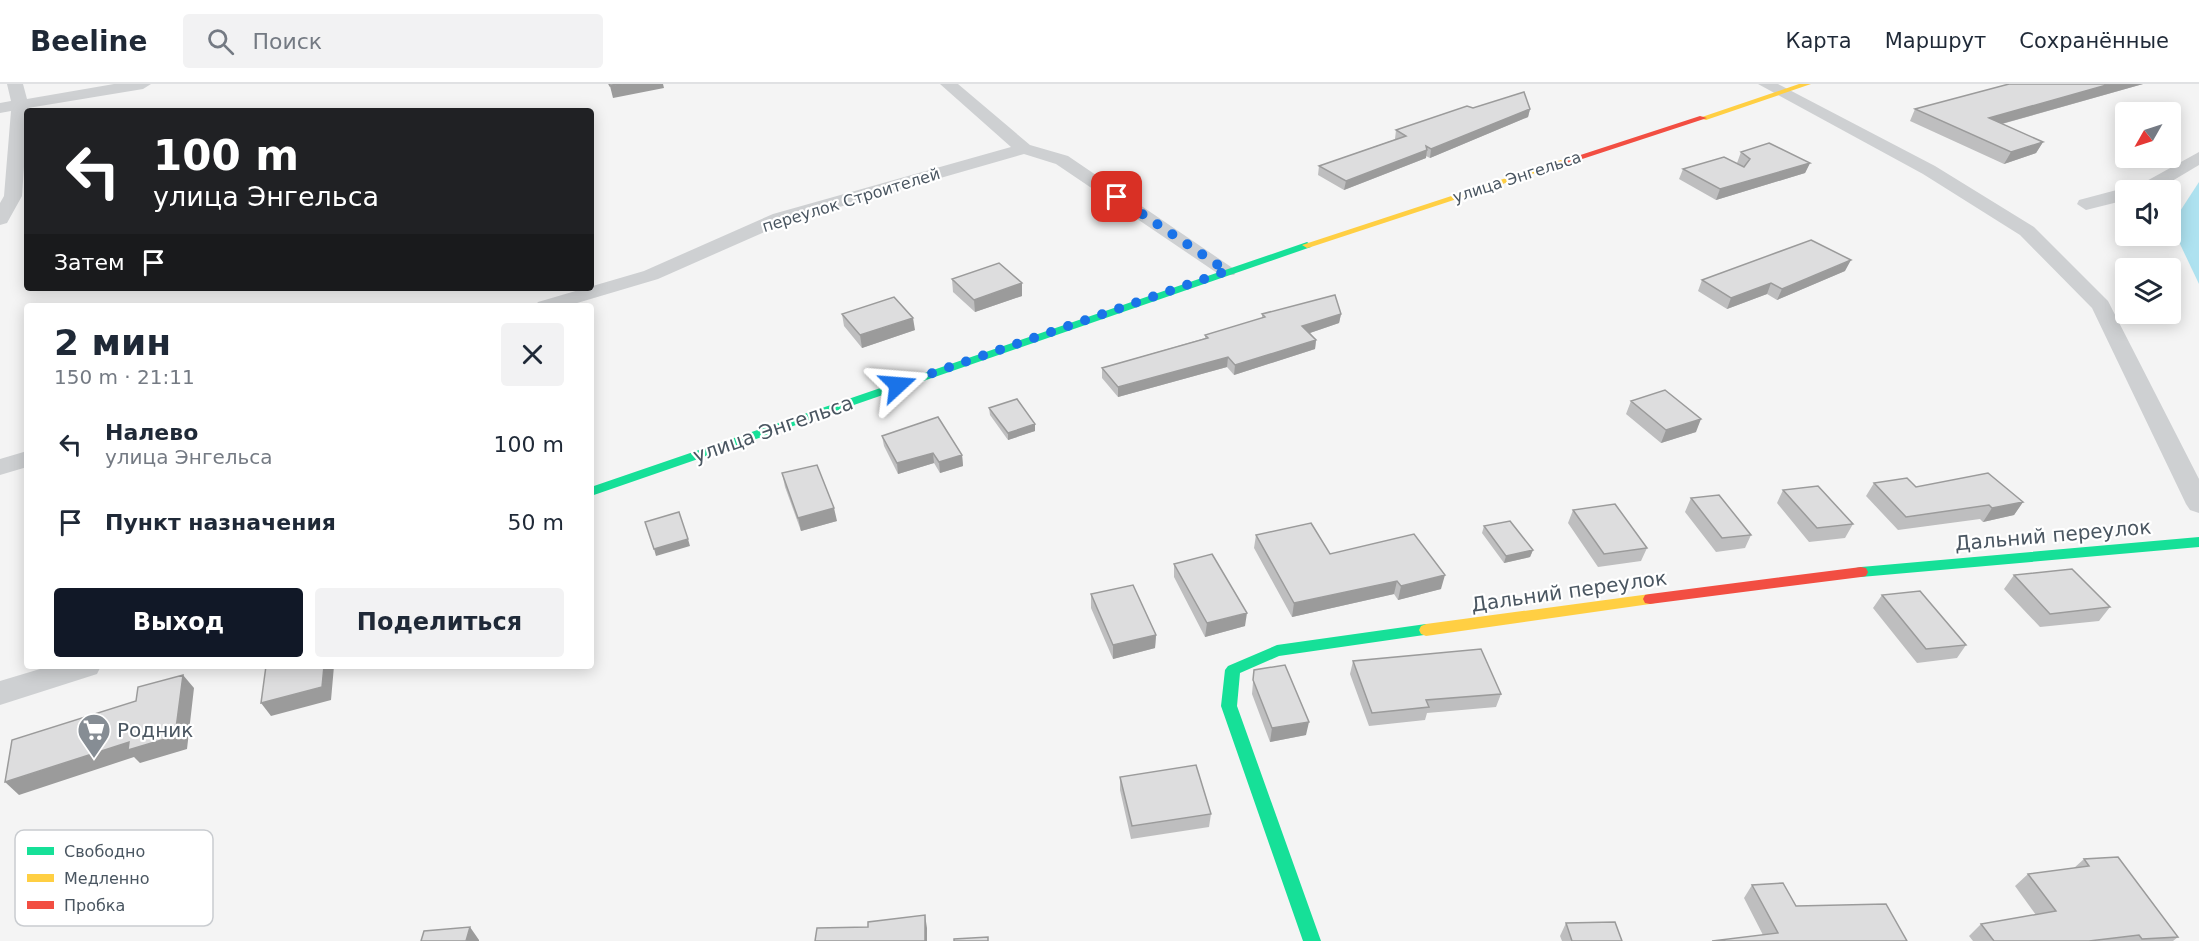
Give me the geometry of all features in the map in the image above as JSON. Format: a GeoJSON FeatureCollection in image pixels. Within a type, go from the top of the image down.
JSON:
{"type":"FeatureCollection","features":[{"type":"Feature","properties":{"kind":"street"},"geometry":{"type":"LineString","coordinates":[[0,219],[13,196],[20,105],[15,84]]}},
{"type":"Feature","properties":{"kind":"street"},"geometry":{"type":"LineString","coordinates":[[0,108],[143,84]]}},
{"type":"Feature","properties":{"kind":"street"},"geometry":{"type":"LineString","coordinates":[[948,84],[1024,149],[1062,160],[1227,271]]}},
{"type":"Feature","properties":{"kind":"street","name":"улица Энгельса"},"geometry":{"type":"LineString","coordinates":[[594,491],[1227,271],[1773,88],[1807,84]]}},
{"type":"Feature","properties":{"kind":"street"},"geometry":{"type":"LineString","coordinates":[[1773,88],[1929,170],[2027,231],[2101,305],[2199,504]]}},
{"type":"Feature","properties":{"kind":"street","name":"переулок Строителей"},"geometry":{"type":"LineString","coordinates":[[554,303],[651,275],[780,218],[1024,149]]}},
{"type":"Feature","properties":{"kind":"street"},"geometry":{"type":"LineString","coordinates":[[2161,180],[2199,157]]}},
{"type":"Feature","properties":{"kind":"street"},"geometry":{"type":"LineString","coordinates":[[2086,204],[2115,197]]}},
{"type":"Feature","properties":{"kind":"street"},"geometry":{"type":"LineString","coordinates":[[0,467],[24,460]]}},
{"type":"Feature","properties":{"kind":"street","name":"Дальний переулок"},"geometry":{"type":"LineString","coordinates":[[1312,941],[1228,706],[1233,670],[1277,651],[1833,574],[2199,542]]}},
{"type":"Feature","properties":{"kind":"street"},"geometry":{"type":"LineString","coordinates":[[0,693],[77,669]]}},
{"type":"Feature","properties":{"kind":"water"},"geometry":{"type":"Polygon","coordinates":[[[2199,182],[2199,284],[2181,246],[2181,210],[2199,182]]]}},
{"type":"Feature","properties":{"kind":"building"},"geometry":{"type":"Polygon","coordinates":[[[2009,84],[2110,84],[1989,118],[2043,142],[2011,152],[1915,109],[2009,84]]]}},
{"type":"Feature","properties":{"kind":"building"},"geometry":{"type":"Polygon","coordinates":[[[1524,92],[1530,109],[1431,149],[1426,146],[1427,150],[1346,181],[1319,166],[1406,136],[1396,130],[1467,106],[1473,108],[1524,92]]]}},
{"type":"Feature","properties":{"kind":"building"},"geometry":{"type":"Polygon","coordinates":[[[1769,143],[1810,163],[1720,189],[1683,169],[1724,157],[1744,167],[1750,159],[1741,152],[1769,143]]]}},
{"type":"Feature","properties":{"kind":"building"},"geometry":{"type":"Polygon","coordinates":[[[1811,240],[1851,260],[1782,289],[1771,283],[1731,298],[1702,280],[1811,240]]]}},
{"type":"Feature","properties":{"kind":"building"},"geometry":{"type":"Polygon","coordinates":[[[999,263],[1022,283],[974,300],[952,279],[999,263]]]}},
{"type":"Feature","properties":{"kind":"building"},"geometry":{"type":"Polygon","coordinates":[[[1335,295],[1341,314],[1302,326],[1316,340],[1235,365],[1228,357],[1118,387],[1102,368],[1208,338],[1205,335],[1265,317],[1262,314],[1335,295]]]}},
{"type":"Feature","properties":{"kind":"building"},"geometry":{"type":"Polygon","coordinates":[[[894,297],[913,318],[860,335],[842,314],[894,297]]]}},
{"type":"Feature","properties":{"kind":"building"},"geometry":{"type":"Polygon","coordinates":[[[1665,390],[1701,419],[1666,430],[1631,401],[1665,390]]]}},
{"type":"Feature","properties":{"kind":"building"},"geometry":{"type":"Polygon","coordinates":[[[1017,399],[1035,424],[1008,433],[989,408],[1017,399]]]}},
{"type":"Feature","properties":{"kind":"building"},"geometry":{"type":"Polygon","coordinates":[[[938,417],[962,455],[939,462],[933,453],[897,463],[882,436],[938,417]]]}},
{"type":"Feature","properties":{"kind":"building"},"geometry":{"type":"Polygon","coordinates":[[[817,465],[834,508],[798,518],[782,473],[817,465]]]}},
{"type":"Feature","properties":{"kind":"building"},"geometry":{"type":"Polygon","coordinates":[[[1988,473],[2023,502],[1992,508],[1989,505],[1906,517],[1874,483],[1907,478],[1916,487],[1988,473]]]}},
{"type":"Feature","properties":{"kind":"building"},"geometry":{"type":"Polygon","coordinates":[[[1818,486],[1853,524],[1817,528],[1783,490],[1818,486]]]}},
{"type":"Feature","properties":{"kind":"building"},"geometry":{"type":"Polygon","coordinates":[[[1719,495],[1751,535],[1722,538],[1691,498],[1719,495]]]}},
{"type":"Feature","properties":{"kind":"building"},"geometry":{"type":"Polygon","coordinates":[[[1615,504],[1647,548],[1604,554],[1573,510],[1615,504]]]}},
{"type":"Feature","properties":{"kind":"building"},"geometry":{"type":"Polygon","coordinates":[[[679,512],[688,539],[654,549],[645,522],[679,512]]]}},
{"type":"Feature","properties":{"kind":"building"},"geometry":{"type":"Polygon","coordinates":[[[1510,521],[1533,550],[1506,556],[1484,526],[1510,521]]]}},
{"type":"Feature","properties":{"kind":"building"},"geometry":{"type":"Polygon","coordinates":[[[1311,523],[1330,554],[1414,534],[1445,575],[1401,586],[1397,581],[1294,603],[1256,535],[1311,523]]]}},
{"type":"Feature","properties":{"kind":"building"},"geometry":{"type":"Polygon","coordinates":[[[1212,554],[1247,613],[1207,623],[1174,564],[1212,554]]]}},
{"type":"Feature","properties":{"kind":"building"},"geometry":{"type":"Polygon","coordinates":[[[2072,569],[2110,607],[2050,614],[2014,575],[2072,569]]]}},
{"type":"Feature","properties":{"kind":"building"},"geometry":{"type":"Polygon","coordinates":[[[1133,585],[1156,635],[1113,645],[1091,594],[1133,585]]]}},
{"type":"Feature","properties":{"kind":"building"},"geometry":{"type":"Polygon","coordinates":[[[1920,591],[1966,645],[1926,649],[1882,595],[1920,591]]]}},
{"type":"Feature","properties":{"kind":"building"},"geometry":{"type":"Polygon","coordinates":[[[1481,649],[1501,694],[1426,700],[1429,707],[1372,713],[1353,661],[1481,649]]]}},
{"type":"Feature","properties":{"kind":"building"},"geometry":{"type":"Polygon","coordinates":[[[1285,665],[1309,722],[1272,728],[1253,680],[1254,670],[1285,665]]]}},
{"type":"Feature","properties":{"kind":"building"},"geometry":{"type":"Polygon","coordinates":[[[266,669],[324,669],[322,687],[261,703],[266,669]]]}},
{"type":"Feature","properties":{"kind":"building"},"geometry":{"type":"Polygon","coordinates":[[[183,675],[175,736],[128,750],[129,742],[5,782],[12,740],[136,701],[138,687],[183,675]]]}},
{"type":"Feature","properties":{"kind":"building"},"geometry":{"type":"Polygon","coordinates":[[[1196,765],[1211,814],[1132,826],[1120,777],[1196,765]]]}},
{"type":"Feature","properties":{"kind":"building"},"geometry":{"type":"Polygon","coordinates":[[[2118,857],[2178,937],[2142,939],[2139,935],[2089,941],[1994,941],[1981,924],[2056,911],[2028,874],[2089,866],[2084,859],[2118,857]]]}},
{"type":"Feature","properties":{"kind":"building"},"geometry":{"type":"Polygon","coordinates":[[[1783,883],[1796,906],[1886,904],[1907,941],[1712,941],[1778,933],[1752,885],[1783,883]]]}},
{"type":"Feature","properties":{"kind":"building"},"geometry":{"type":"Polygon","coordinates":[[[925,915],[925,941],[815,941],[817,928],[868,927],[868,922],[925,915]]]}},
{"type":"Feature","properties":{"kind":"building"},"geometry":{"type":"Polygon","coordinates":[[[1615,922],[1622,941],[1572,941],[1566,923],[1615,922]]]}},
{"type":"Feature","properties":{"kind":"building"},"geometry":{"type":"Polygon","coordinates":[[[470,927],[466,941],[421,941],[424,931],[470,927]]]}},
{"type":"Feature","properties":{"kind":"building"},"geometry":{"type":"Polygon","coordinates":[[[988,937],[988,941],[954,941],[954,939],[988,937]]]}},
{"type":"Feature","properties":{"kind":"traffic: fast"},"geometry":{"type":"LineString","coordinates":[[594,491],[1307,245]]}},
{"type":"Feature","properties":{"kind":"traffic: fast"},"geometry":{"type":"LineString","coordinates":[[1861,572],[2199,542]]}},
{"type":"Feature","properties":{"kind":"traffic: fast"},"geometry":{"type":"LineString","coordinates":[[1312,941],[1229,706],[1233,670],[1277,651],[1426,630]]}},
{"type":"Feature","properties":{"kind":"traffic: slow"},"geometry":{"type":"LineString","coordinates":[[1703,118],[1807,84]]}},
{"type":"Feature","properties":{"kind":"traffic: slow"},"geometry":{"type":"LineString","coordinates":[[1307,245],[1564,162]]}},
{"type":"Feature","properties":{"kind":"traffic: slow"},"geometry":{"type":"LineString","coordinates":[[1426,630],[1650,599]]}},
{"type":"Feature","properties":{"kind":"traffic: jam"},"geometry":{"type":"LineString","coordinates":[[1564,162],[1703,118]]}},
{"type":"Feature","properties":{"kind":"traffic: jam"},"geometry":{"type":"LineString","coordinates":[[1650,599],[1861,572]]}},
{"type":"Feature","properties":{"kind":"place","name":"Родник"},"geometry":{"type":"Point","coordinates":[94,759]}},
{"type":"Feature","properties":{"kind":"route"},"geometry":{"type":"LineString","coordinates":[[898,385],[1227,271],[1117,197]]}}]}
